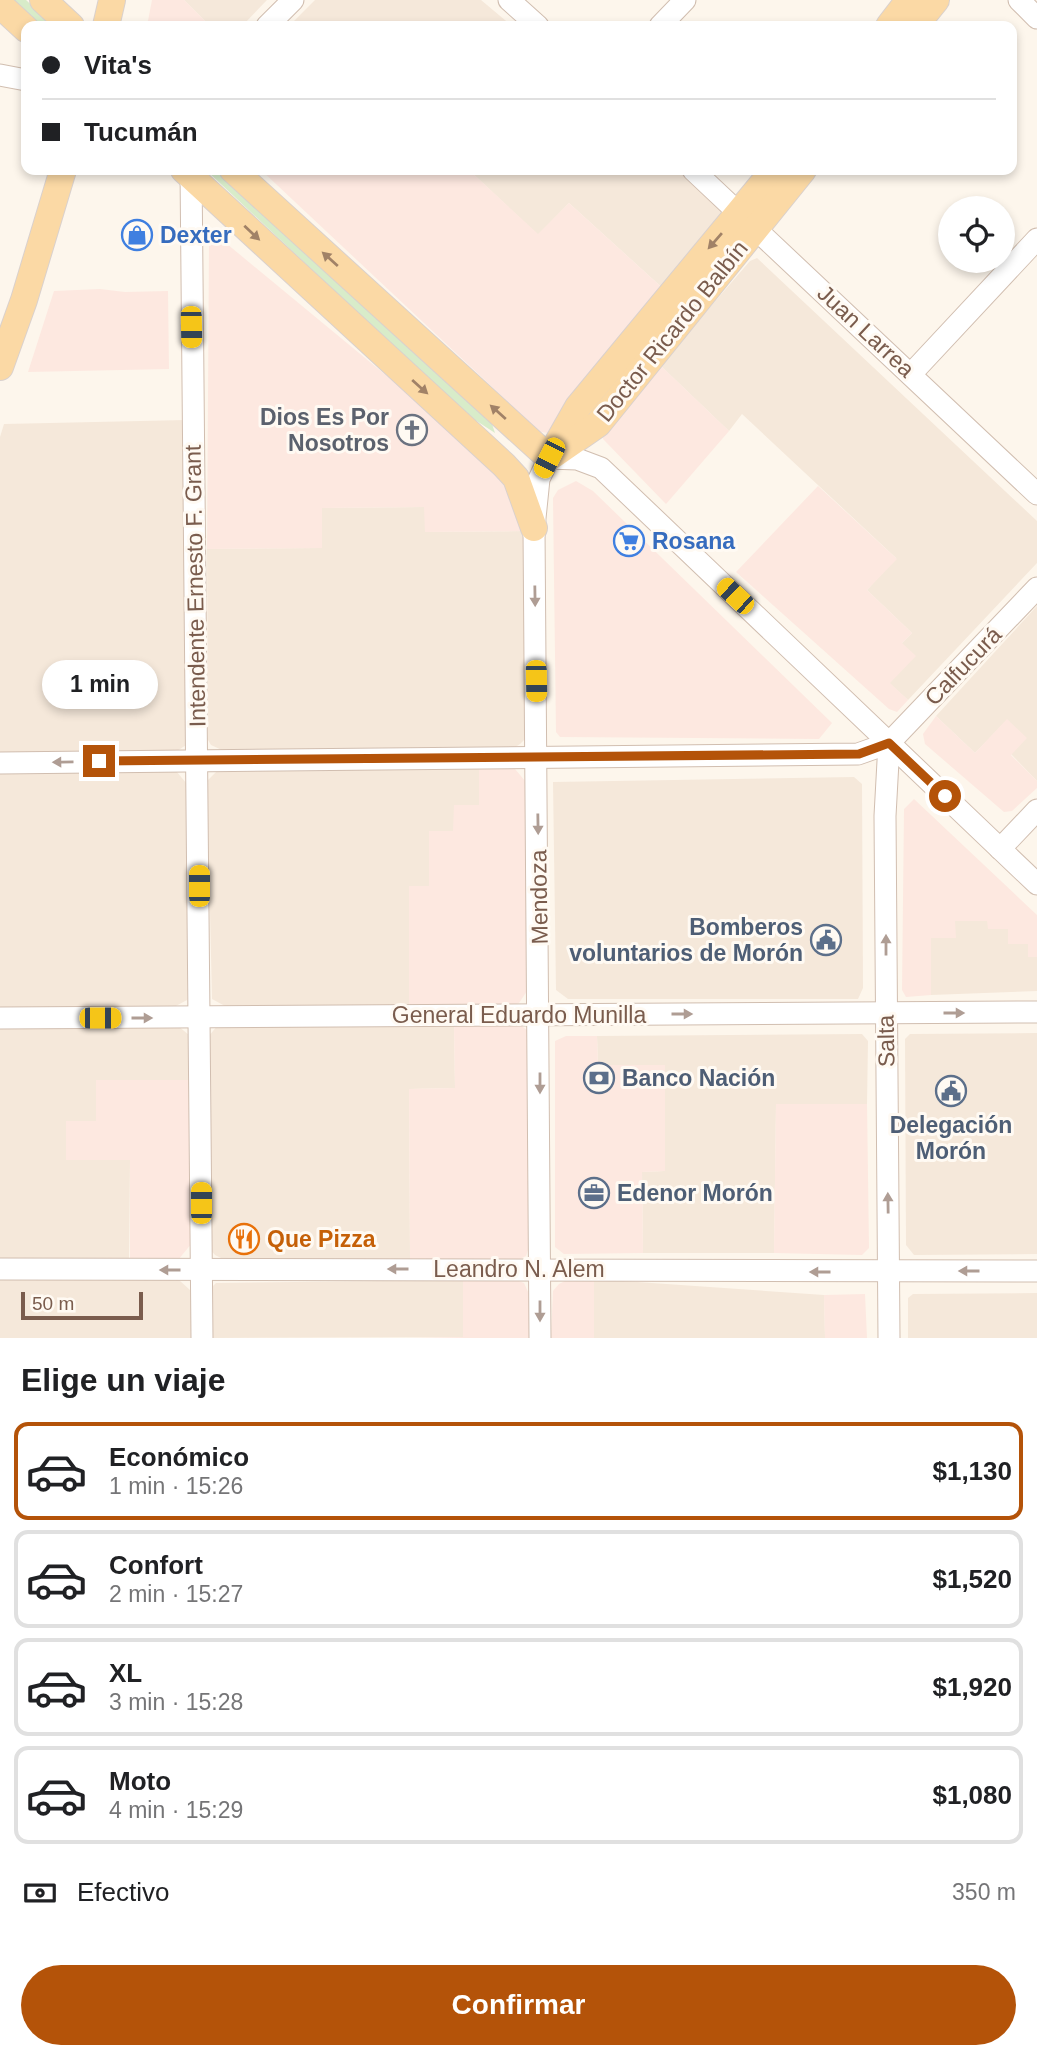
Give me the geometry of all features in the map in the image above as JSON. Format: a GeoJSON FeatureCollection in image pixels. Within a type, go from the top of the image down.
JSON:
{"type":"FeatureCollection","features":[{"type":"Feature","properties":{"kind":"main road"},"geometry":{"type":"LineString","coordinates":[[43,0],[66,21]]}},
{"type":"Feature","properties":{"kind":"main road"},"geometry":{"type":"LineString","coordinates":[[107,21],[112,0]]}},
{"type":"Feature","properties":{"kind":"main road"},"geometry":{"type":"LineString","coordinates":[[125,21],[130,0]]}},
{"type":"Feature","properties":{"kind":"main road"},"geometry":{"type":"LineString","coordinates":[[892,21],[909,0]]}},
{"type":"Feature","properties":{"kind":"main road"},"geometry":{"type":"LineString","coordinates":[[919,21],[936,0]]}},
{"type":"Feature","properties":{"kind":"main road"},"geometry":{"type":"LineString","coordinates":[[0,5],[21,24]]}},
{"type":"Feature","properties":{"kind":"main road"},"geometry":{"type":"LineString","coordinates":[[0,367],[24,300],[62,175]]}},
{"type":"Feature","properties":{"kind":"main road"},"geometry":{"type":"LineString","coordinates":[[192,175],[516,478],[534,528]]}},
{"type":"Feature","properties":{"kind":"main road"},"geometry":{"type":"LineString","coordinates":[[238,175],[549,458]]}},
{"type":"Feature","properties":{"kind":"main road","name":"Doctor Ricardo Balbín"},"geometry":{"type":"LineString","coordinates":[[748,220],[771,175]]}},
{"type":"Feature","properties":{"kind":"main road","name":"Doctor Ricardo Balbín"},"geometry":{"type":"LineString","coordinates":[[549,458],[578,407],[748,220],[798,175]]}},
{"type":"Feature","properties":{"kind":"main road"},"geometry":{"type":"LineString","coordinates":[[458,422],[508,452],[525,458],[549,458]]}},
{"type":"Feature","properties":{"kind":"street"},"geometry":{"type":"LineString","coordinates":[[272,21],[293,0]]}},
{"type":"Feature","properties":{"kind":"street"},"geometry":{"type":"LineString","coordinates":[[509,0],[532,21]]}},
{"type":"Feature","properties":{"kind":"street"},"geometry":{"type":"LineString","coordinates":[[665,21],[685,0]]}},
{"type":"Feature","properties":{"kind":"street"},"geometry":{"type":"LineString","coordinates":[[1019,0],[1037,18]]}},
{"type":"Feature","properties":{"kind":"street"},"geometry":{"type":"LineString","coordinates":[[0,75],[21,79]]}},
{"type":"Feature","properties":{"kind":"street","name":"Intendente Ernesto F. Grant"},"geometry":{"type":"LineString","coordinates":[[189,175],[198,760],[202,1338]]}},
{"type":"Feature","properties":{"kind":"street","name":"Juan Larrea"},"geometry":{"type":"LineString","coordinates":[[698,175],[1037,494]]}},
{"type":"Feature","properties":{"kind":"street"},"geometry":{"type":"LineString","coordinates":[[911,373],[1037,239]]}},
{"type":"Feature","properties":{"kind":"street"},"geometry":{"type":"LineString","coordinates":[[549,458],[578,460],[601,468],[1037,884]]}},
{"type":"Feature","properties":{"kind":"street","name":"Mendoza"},"geometry":{"type":"LineString","coordinates":[[540,1338],[540,1015],[534,528],[539,479],[549,458]]}},
{"type":"Feature","properties":{"kind":"street","name":"Calfucurá"},"geometry":{"type":"LineString","coordinates":[[889,743],[1037,588]]}},
{"type":"Feature","properties":{"kind":"street"},"geometry":{"type":"LineString","coordinates":[[0,763],[859,754],[889,743]]}},
{"type":"Feature","properties":{"kind":"street","name":"Salta"},"geometry":{"type":"LineString","coordinates":[[889,743],[886,816],[889,1338]]}},
{"type":"Feature","properties":{"kind":"street"},"geometry":{"type":"LineString","coordinates":[[1000,849],[1037,810]]}},
{"type":"Feature","properties":{"kind":"street","name":"General Eduardo Munilla"},"geometry":{"type":"LineString","coordinates":[[0,1018],[1037,1012]]}},
{"type":"Feature","properties":{"kind":"street","name":"Leandro N. Alem"},"geometry":{"type":"LineString","coordinates":[[0,1269],[1037,1271]]}},
{"type":"Feature","properties":{"kind":"shaded area"},"geometry":{"type":"Polygon","coordinates":[[[152,0],[184,0],[205,21],[148,21],[152,0]]]}},
{"type":"Feature","properties":{"kind":"shaded area"},"geometry":{"type":"Polygon","coordinates":[[[184,0],[267,0],[247,21],[205,21],[184,0]]]}},
{"type":"Feature","properties":{"kind":"shaded area"},"geometry":{"type":"Polygon","coordinates":[[[315,0],[481,0],[506,21],[294,21],[315,0]]]}},
{"type":"Feature","properties":{"kind":"shaded area"},"geometry":{"type":"Polygon","coordinates":[[[266,175],[474,175],[538,234],[569,203],[668,293],[549,433],[540,432],[266,175]]]}},
{"type":"Feature","properties":{"kind":"shaded area"},"geometry":{"type":"Polygon","coordinates":[[[474,175],[686,175],[719,203],[725,212],[668,293],[569,203],[538,235],[474,175]]]}},
{"type":"Feature","properties":{"kind":"shaded area"},"geometry":{"type":"Polygon","coordinates":[[[221,239],[508,476],[525,531],[425,532],[424,507],[322,508],[322,548],[207,549],[209,245],[221,239]]]}},
{"type":"Feature","properties":{"kind":"shaded area"},"geometry":{"type":"Polygon","coordinates":[[[757,258],[1037,521],[1037,563],[908,700],[889,683],[902,643],[912,633],[867,590],[896,558],[742,414],[729,431],[660,365],[750,261],[757,258]]]}},
{"type":"Feature","properties":{"kind":"shaded area"},"geometry":{"type":"Polygon","coordinates":[[[100,289],[125,292],[168,291],[169,369],[28,372],[54,291],[100,289]]]}},
{"type":"Feature","properties":{"kind":"shaded area"},"geometry":{"type":"Polygon","coordinates":[[[660,365],[729,431],[666,504],[603,439],[603,432],[660,365]]]}},
{"type":"Feature","properties":{"kind":"shaded area"},"geometry":{"type":"Polygon","coordinates":[[[186,420],[189,737],[186,745],[174,753],[0,753],[0,437],[4,424],[186,420]]]}},
{"type":"Feature","properties":{"kind":"shaded area"},"geometry":{"type":"Polygon","coordinates":[[[576,481],[593,491],[832,723],[819,739],[560,737],[556,732],[553,498],[558,490],[576,481]]]}},
{"type":"Feature","properties":{"kind":"shaded area"},"geometry":{"type":"Polygon","coordinates":[[[818,486],[897,559],[867,590],[912,633],[902,643],[916,656],[890,683],[908,700],[897,712],[889,709],[736,572],[818,486]]]}},
{"type":"Feature","properties":{"kind":"shaded area"},"geometry":{"type":"Polygon","coordinates":[[[425,507],[426,532],[525,531],[526,738],[514,748],[224,751],[211,745],[208,740],[207,549],[322,548],[322,508],[425,507]]]}},
{"type":"Feature","properties":{"kind":"shaded area"},"geometry":{"type":"Polygon","coordinates":[[[1037,606],[1037,781],[1011,754],[1007,720],[975,753],[936,716],[1037,606]]]}},
{"type":"Feature","properties":{"kind":"shaded area"},"geometry":{"type":"Polygon","coordinates":[[[936,716],[975,753],[1007,719],[1027,738],[1011,755],[1037,781],[1037,788],[1012,811],[1004,812],[925,744],[923,734],[936,716]]]}},
{"type":"Feature","properties":{"kind":"shaded area"},"geometry":{"type":"Polygon","coordinates":[[[479,767],[479,805],[454,831],[429,886],[409,886],[409,1005],[225,1006],[212,999],[207,781],[216,772],[479,767]]]}},
{"type":"Feature","properties":{"kind":"shaded area"},"geometry":{"type":"Polygon","coordinates":[[[479,767],[515,769],[526,782],[527,991],[519,1003],[513,1005],[409,1005],[409,886],[429,886],[429,831],[453,831],[454,805],[479,805],[479,767]]]}},
{"type":"Feature","properties":{"kind":"shaded area"},"geometry":{"type":"Polygon","coordinates":[[[176,771],[187,784],[187,1000],[174,1007],[0,1007],[0,772],[176,771]]]}},
{"type":"Feature","properties":{"kind":"shaded area"},"geometry":{"type":"Polygon","coordinates":[[[854,777],[862,784],[863,988],[858,999],[568,999],[556,990],[553,782],[854,777]]]}},
{"type":"Feature","properties":{"kind":"shaded area"},"geometry":{"type":"Polygon","coordinates":[[[914,799],[1037,915],[1037,957],[1028,957],[1028,944],[1008,944],[1008,929],[988,929],[987,921],[955,921],[956,938],[931,938],[931,995],[906,997],[902,990],[904,809],[914,799]]]}},
{"type":"Feature","properties":{"kind":"shaded area"},"geometry":{"type":"Polygon","coordinates":[[[988,920],[1008,929],[1028,943],[1029,957],[1037,957],[1037,991],[931,995],[931,938],[955,921],[988,920]]]}},
{"type":"Feature","properties":{"kind":"shaded area"},"geometry":{"type":"Polygon","coordinates":[[[519,1024],[531,1033],[529,1247],[526,1256],[518,1260],[410,1259],[409,1089],[455,1088],[454,1025],[519,1024]]]}},
{"type":"Feature","properties":{"kind":"shaded area"},"geometry":{"type":"Polygon","coordinates":[[[177,1025],[190,1036],[192,1080],[96,1081],[96,1121],[66,1122],[66,1160],[130,1160],[129,1260],[0,1260],[0,1026],[177,1025]]]}},
{"type":"Feature","properties":{"kind":"shaded area"},"geometry":{"type":"Polygon","coordinates":[[[218,1025],[454,1025],[455,1088],[409,1089],[410,1259],[221,1258],[210,1249],[208,1037],[218,1025]]]}},
{"type":"Feature","properties":{"kind":"shaded area"},"geometry":{"type":"Polygon","coordinates":[[[1037,1033],[1037,1254],[914,1255],[906,1245],[905,1039],[910,1034],[1037,1033]]]}},
{"type":"Feature","properties":{"kind":"shaded area"},"geometry":{"type":"Polygon","coordinates":[[[862,1034],[868,1041],[867,1104],[776,1104],[774,1253],[643,1253],[642,1172],[664,1171],[665,1065],[598,1065],[597,1036],[862,1034]]]}},
{"type":"Feature","properties":{"kind":"shaded area"},"geometry":{"type":"Polygon","coordinates":[[[566,1036],[597,1036],[598,1065],[665,1065],[665,1171],[642,1172],[643,1253],[564,1254],[555,1247],[555,1041],[566,1036]]]}},
{"type":"Feature","properties":{"kind":"shaded area"},"geometry":{"type":"Polygon","coordinates":[[[96,1080],[192,1080],[192,1243],[178,1260],[130,1260],[130,1160],[66,1160],[66,1121],[96,1121],[96,1080]]]}},
{"type":"Feature","properties":{"kind":"shaded area"},"geometry":{"type":"Polygon","coordinates":[[[776,1104],[867,1104],[869,1248],[862,1255],[774,1253],[776,1104]]]}},
{"type":"Feature","properties":{"kind":"shaded area"},"geometry":{"type":"Polygon","coordinates":[[[0,1279],[179,1280],[191,1291],[191,1338],[0,1338],[0,1279]]]}},
{"type":"Feature","properties":{"kind":"shaded area"},"geometry":{"type":"Polygon","coordinates":[[[594,1279],[824,1295],[825,1338],[594,1338],[594,1279]]]}},
{"type":"Feature","properties":{"kind":"shaded area"},"geometry":{"type":"Polygon","coordinates":[[[594,1279],[594,1338],[551,1338],[553,1291],[567,1280],[594,1279]]]}},
{"type":"Feature","properties":{"kind":"shaded area"},"geometry":{"type":"Polygon","coordinates":[[[463,1280],[463,1337],[209,1338],[211,1288],[216,1283],[463,1280]]]}},
{"type":"Feature","properties":{"kind":"shaded area"},"geometry":{"type":"Polygon","coordinates":[[[463,1280],[516,1280],[524,1283],[529,1294],[530,1338],[411,1338],[463,1337],[463,1280]]]}},
{"type":"Feature","properties":{"kind":"shaded area"},"geometry":{"type":"Polygon","coordinates":[[[1037,1293],[1037,1338],[908,1338],[908,1298],[913,1294],[1037,1293]]]}},
{"type":"Feature","properties":{"kind":"shaded area"},"geometry":{"type":"Polygon","coordinates":[[[865,1294],[867,1338],[825,1338],[824,1295],[865,1294]]]}},
{"type":"Feature","properties":{"kind":"green space"},"geometry":{"type":"Polygon","coordinates":[[[11,0],[26,0],[49,21],[35,21],[11,0]]]}},
{"type":"Feature","properties":{"kind":"green space"},"geometry":{"type":"Polygon","coordinates":[[[211,175],[223,175],[492,424],[495,433],[466,414],[211,175]]]}},
{"type":"Feature","properties":{"kind":"place","name":"Dexter"},"geometry":{"type":"Point","coordinates":[137,235]}},
{"type":"Feature","properties":{"kind":"place","name":"Dios Es Por Nosotros"},"geometry":{"type":"Point","coordinates":[412,430]}},
{"type":"Feature","properties":{"kind":"place","name":"Rosana"},"geometry":{"type":"Point","coordinates":[629,541]}},
{"type":"Feature","properties":{"kind":"place","name":"Bomberos voluntarios de Morón"},"geometry":{"type":"Point","coordinates":[826,940]}},
{"type":"Feature","properties":{"kind":"place","name":"Banco Nación"},"geometry":{"type":"Point","coordinates":[599,1078]}},
{"type":"Feature","properties":{"kind":"place","name":"Delegación Morón"},"geometry":{"type":"Point","coordinates":[951,1091]}},
{"type":"Feature","properties":{"kind":"place","name":"Edenor Morón"},"geometry":{"type":"Point","coordinates":[594,1193]}},
{"type":"Feature","properties":{"kind":"place","name":"Que Pizza"},"geometry":{"type":"Point","coordinates":[244,1239]}},
{"type":"Feature","properties":{"kind":"route"},"geometry":{"type":"LineString","coordinates":[[99,761],[859,754],[889,743],[945,796]]}}]}
